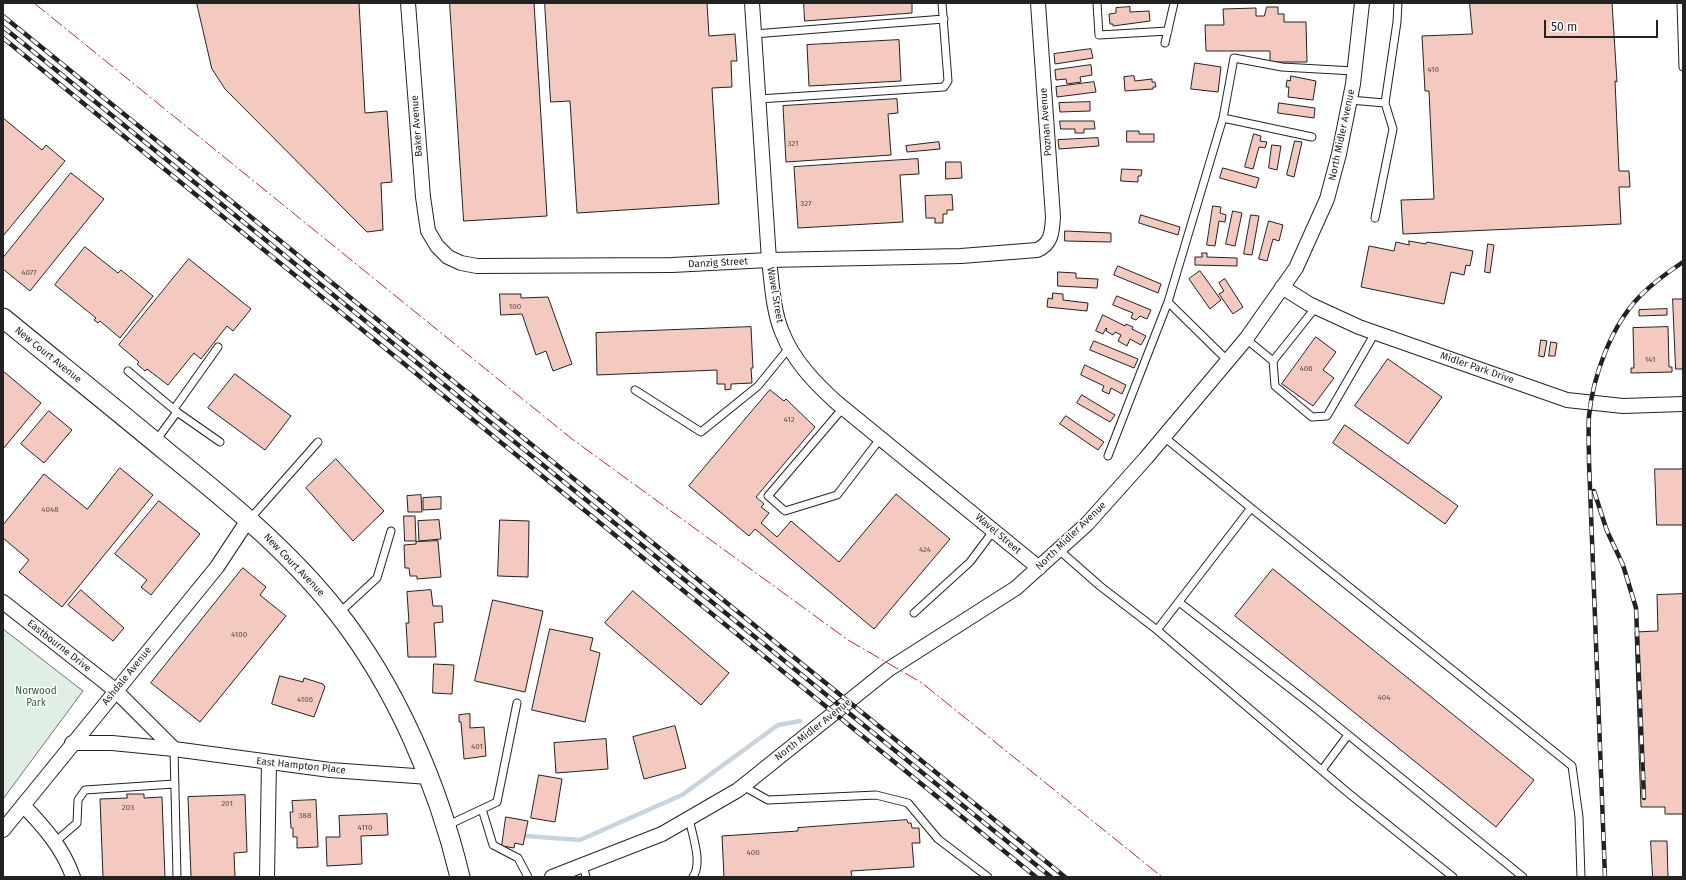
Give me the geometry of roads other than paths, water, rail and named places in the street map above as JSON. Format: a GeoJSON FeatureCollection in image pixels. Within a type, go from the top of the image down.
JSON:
{"type":"FeatureCollection","features":[{"type":"Feature","properties":{"kind":"main road","name":"New Court Avenue"},"geometry":{"type":"LineString","coordinates":[[3,318],[248,520],[281,550],[338,614],[361,644],[390,692],[429,777],[446,826],[460,877]]}},
{"type":"Feature","properties":{"kind":"street","name":"Baker Avenue"},"geometry":{"type":"LineString","coordinates":[[408,3],[422,197],[428,231],[437,246]]}},
{"type":"Feature","properties":{"kind":"street","name":"Wavel Street"},"geometry":{"type":"LineString","coordinates":[[752,3],[769,260],[774,300],[781,331],[789,348],[813,380],[843,408],[1040,568]]}},
{"type":"Feature","properties":{"kind":"street","name":"Poznan Avenue"},"geometry":{"type":"LineString","coordinates":[[1038,3],[1053,216],[1051,236],[1049,240]]}},
{"type":"Feature","properties":{"kind":"street","name":"North Midler Avenue"},"geometry":{"type":"LineString","coordinates":[[552,877],[584,871],[662,834],[743,786],[889,669],[1016,588],[1040,568],[1087,524],[1164,437],[1246,339],[1296,268],[1327,199],[1339,154],[1350,100],[1362,3]]}},
{"type":"Feature","properties":{"kind":"street","name":"Danzig Street"},"geometry":{"type":"LineString","coordinates":[[437,246],[448,257],[461,263],[477,266],[672,265],[769,260],[961,256],[1037,250],[1044,247],[1049,240]]}},
{"type":"Feature","properties":{"kind":"street","name":"Midler Park Drive"},"geometry":{"type":"LineString","coordinates":[[1282,287],[1316,307],[1375,332],[1567,400],[1623,406],[1683,404]]}},
{"type":"Feature","properties":{"kind":"street","name":"Ashdale Avenue"},"geometry":{"type":"LineString","coordinates":[[3,830],[115,690],[217,567],[248,520]]}},
{"type":"Feature","properties":{"kind":"street","name":"Eastbourne Drive"},"geometry":{"type":"LineString","coordinates":[[3,602],[115,690]]}},
{"type":"Feature","properties":{"kind":"street"},"geometry":{"type":"LineString","coordinates":[[115,690],[174,749]]}},
{"type":"Feature","properties":{"kind":"street","name":"East Hampton Place"},"geometry":{"type":"LineString","coordinates":[[72,743],[112,743],[174,749],[330,770],[429,777]]}},
{"type":"Feature","properties":{"kind":"street"},"geometry":{"type":"LineString","coordinates":[[267,877],[269,762]]}},
{"type":"Feature","properties":{"kind":"street"},"geometry":{"type":"LineString","coordinates":[[23,805],[48,832],[68,861],[74,877]]}},
{"type":"Feature","properties":{"kind":"lane"},"geometry":{"type":"LineString","coordinates":[[759,99],[944,87],[948,81],[942,3]]}},
{"type":"Feature","properties":{"kind":"lane"},"geometry":{"type":"LineString","coordinates":[[1097,3],[1099,35],[1168,31]]}},
{"type":"Feature","properties":{"kind":"lane"},"geometry":{"type":"LineString","coordinates":[[1165,43],[1174,3]]}},
{"type":"Feature","properties":{"kind":"lane"},"geometry":{"type":"LineString","coordinates":[[1375,218],[1393,129],[1385,103],[1397,22],[1398,3]]}},
{"type":"Feature","properties":{"kind":"lane"},"geometry":{"type":"LineString","coordinates":[[1681,3],[1683,68]]}},
{"type":"Feature","properties":{"kind":"lane"},"geometry":{"type":"LineString","coordinates":[[754,34],[944,19]]}},
{"type":"Feature","properties":{"kind":"lane"},"geometry":{"type":"LineString","coordinates":[[1108,456],[1168,302],[1223,118],[1234,58],[1282,67],[1354,71]]}},
{"type":"Feature","properties":{"kind":"lane"},"geometry":{"type":"LineString","coordinates":[[1350,100],[1385,103]]}},
{"type":"Feature","properties":{"kind":"lane"},"geometry":{"type":"LineString","coordinates":[[1223,118],[1312,137]]}},
{"type":"Feature","properties":{"kind":"lane"},"geometry":{"type":"LineString","coordinates":[[1168,302],[1228,361]]}},
{"type":"Feature","properties":{"kind":"lane"},"geometry":{"type":"LineString","coordinates":[[1316,307],[1273,361],[1275,386],[1312,417],[1327,416],[1375,332]]}},
{"type":"Feature","properties":{"kind":"lane"},"geometry":{"type":"LineString","coordinates":[[1246,339],[1273,361]]}},
{"type":"Feature","properties":{"kind":"lane"},"geometry":{"type":"LineString","coordinates":[[155,442],[218,347]]}},
{"type":"Feature","properties":{"kind":"lane"},"geometry":{"type":"LineString","coordinates":[[635,390],[701,432],[758,386],[789,348]]}},
{"type":"Feature","properties":{"kind":"lane"},"geometry":{"type":"LineString","coordinates":[[128,371],[175,410],[220,442]]}},
{"type":"Feature","properties":{"kind":"lane"},"geometry":{"type":"LineString","coordinates":[[843,408],[768,496],[785,511],[837,495],[880,439]]}},
{"type":"Feature","properties":{"kind":"lane"},"geometry":{"type":"LineString","coordinates":[[1164,437],[1572,766],[1579,817],[1581,877]]}},
{"type":"Feature","properties":{"kind":"lane"},"geometry":{"type":"LineString","coordinates":[[248,520],[318,442]]}},
{"type":"Feature","properties":{"kind":"lane"},"geometry":{"type":"LineString","coordinates":[[1157,630],[1251,508]]}},
{"type":"Feature","properties":{"kind":"lane"},"geometry":{"type":"LineString","coordinates":[[338,614],[377,578],[391,530]]}},
{"type":"Feature","properties":{"kind":"lane"},"geometry":{"type":"LineString","coordinates":[[914,613],[970,562],[994,530]]}},
{"type":"Feature","properties":{"kind":"lane"},"geometry":{"type":"LineString","coordinates":[[1059,550],[1100,586],[1157,630],[1322,770],[1454,877]]}},
{"type":"Feature","properties":{"kind":"lane"},"geometry":{"type":"LineString","coordinates":[[1179,602],[1348,735],[1523,877]]}},
{"type":"Feature","properties":{"kind":"lane"},"geometry":{"type":"LineString","coordinates":[[446,826],[497,802],[517,703]]}},
{"type":"Feature","properties":{"kind":"lane"},"geometry":{"type":"LineString","coordinates":[[1322,770],[1348,735]]}},
{"type":"Feature","properties":{"kind":"lane"},"geometry":{"type":"LineString","coordinates":[[174,749],[176,877]]}},
{"type":"Feature","properties":{"kind":"lane"},"geometry":{"type":"LineString","coordinates":[[55,842],[77,823],[78,800],[85,790],[174,784]]}},
{"type":"Feature","properties":{"kind":"lane"},"geometry":{"type":"LineString","coordinates":[[743,786],[768,800],[876,795],[908,803],[938,839],[988,877]]}},
{"type":"Feature","properties":{"kind":"lane"},"geometry":{"type":"LineString","coordinates":[[482,809],[493,845],[518,858],[528,877]]}},
{"type":"Feature","properties":{"kind":"lane"},"geometry":{"type":"LineString","coordinates":[[689,818],[697,863],[697,871],[693,877]]}},
{"type":"Feature","properties":{"kind":"waterway"},"geometry":{"type":"LineString","coordinates":[[526,836],[580,840],[682,795],[778,725],[800,721]]}},
{"type":"Feature","properties":{"kind":"railway"},"geometry":{"type":"LineString","coordinates":[[3,16],[1065,877]]}},
{"type":"Feature","properties":{"kind":"railway"},"geometry":{"type":"LineString","coordinates":[[3,27],[1051,877]]}},
{"type":"Feature","properties":{"kind":"railway"},"geometry":{"type":"LineString","coordinates":[[3,38],[1036,877]]}},
{"type":"Feature","properties":{"kind":"railway"},"geometry":{"type":"LineString","coordinates":[[1605,877],[1589,462],[1589,416],[1599,368],[1620,322],[1645,291],[1683,262]]}},
{"type":"Feature","properties":{"kind":"railway"},"geometry":{"type":"LineString","coordinates":[[1594,491],[1607,531],[1623,565],[1636,608],[1644,798]]}},
{"type":"Feature","properties":{"kind":"park label","name":"Norwood Park"},"geometry":{"type":"Point","coordinates":[36,696]}}]}
